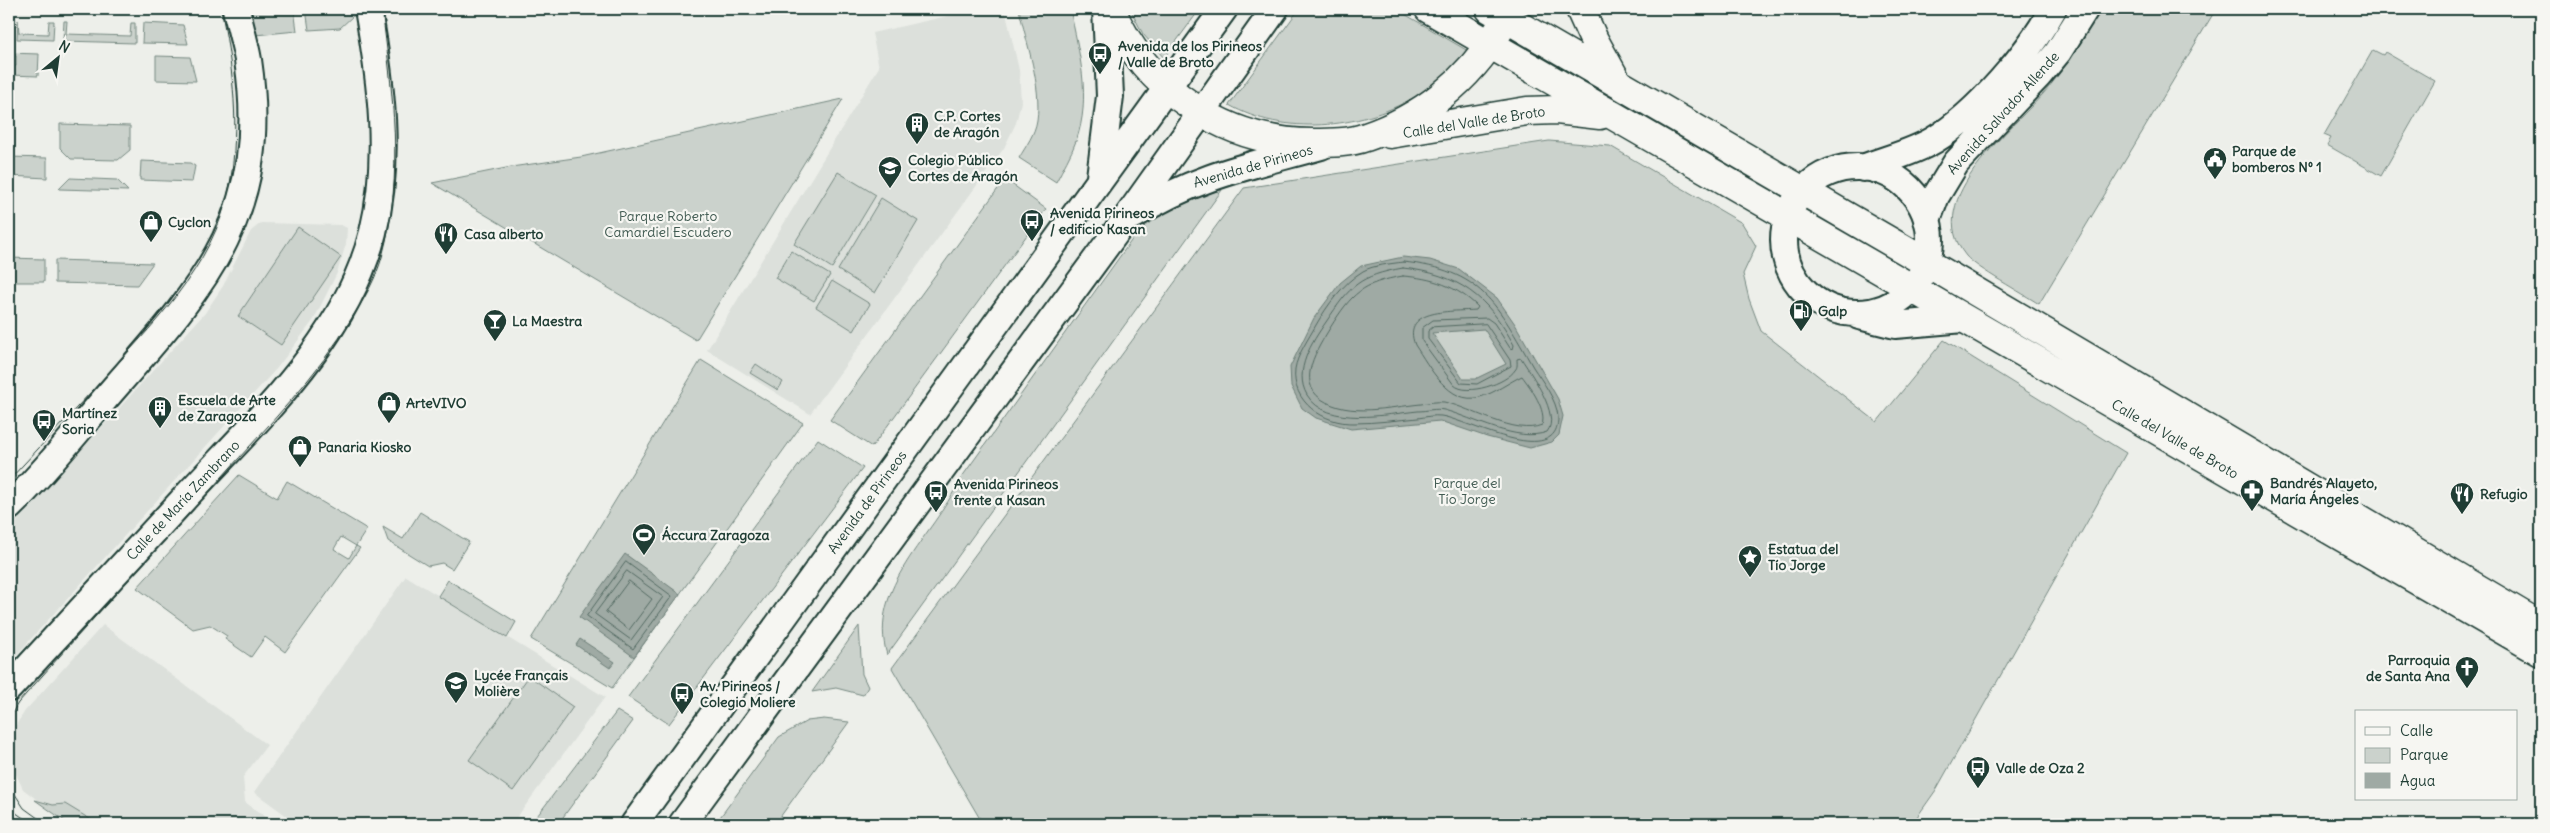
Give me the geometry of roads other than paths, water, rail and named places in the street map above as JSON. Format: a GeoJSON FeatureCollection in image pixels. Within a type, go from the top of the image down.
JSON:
{"type":"FeatureCollection","features":[{"type":"Feature","properties":{"kind":"main road"},"geometry":{"type":"LineString","coordinates":[[9,508],[156,341],[205,278],[220,253],[233,224],[244,188],[252,141],[250,80],[245,42],[236,9]]}},
{"type":"Feature","properties":{"kind":"main road","name":"Calle de María Zambrano"},"geometry":{"type":"LineString","coordinates":[[9,688],[261,416],[312,355],[338,315],[363,263],[373,233],[382,180],[381,111],[368,9]]}},
{"type":"Feature","properties":{"kind":"main road","name":"Avenida de Pirineos"},"geometry":{"type":"LineString","coordinates":[[1100,180],[1110,96],[1106,9]]}},
{"type":"Feature","properties":{"kind":"main road","name":"Avenida de Pirineos"},"geometry":{"type":"LineString","coordinates":[[1111,9],[1130,45],[1147,68],[1167,88],[1201,112],[1231,127],[1264,138],[1297,143],[1331,143]]}},
{"type":"Feature","properties":{"kind":"main road","name":"Avenida de Pirineos"},"geometry":{"type":"LineString","coordinates":[[634,824],[1224,9]]}},
{"type":"Feature","properties":{"kind":"main road","name":"Avenida de Pirineos"},"geometry":{"type":"LineString","coordinates":[[682,824],[1125,220],[1275,9]]}},
{"type":"Feature","properties":{"kind":"main road","name":"Calle del Valle de Broto"},"geometry":{"type":"LineString","coordinates":[[1429,9],[2541,652]]}},
{"type":"Feature","properties":{"kind":"main road"},"geometry":{"type":"LineString","coordinates":[[1580,9],[1594,40],[1617,81]]}},
{"type":"Feature","properties":{"kind":"main road","name":"Avenida Salvador Allende"},"geometry":{"type":"LineString","coordinates":[[1863,168],[1932,141],[1966,116],[2011,66],[2053,9]]}},
{"type":"Feature","properties":{"kind":"main road","name":"Avenida Salvador Allende"},"geometry":{"type":"LineString","coordinates":[[1927,220],[1936,196],[1956,163],[2039,75],[2058,52],[2085,9]]}},
{"type":"Feature","properties":{"kind":"main road","name":"Avenida de Pirineos"},"geometry":{"type":"LineString","coordinates":[[1125,220],[1154,202],[1210,176],[1331,143],[1365,138],[1408,118],[1440,98],[1459,82],[1490,45],[1502,12]]}},
{"type":"Feature","properties":{"kind":"main road","name":"Calle del Valle de Broto"},"geometry":{"type":"LineString","coordinates":[[1502,12],[2541,626]]}},
{"type":"Feature","properties":{"kind":"main road","name":"Calle del Valle de Broto"},"geometry":{"type":"LineString","coordinates":[[1365,138],[1444,127],[1528,111],[1558,110],[1614,117]]}},
{"type":"Feature","properties":{"kind":"main road"},"geometry":{"type":"LineString","coordinates":[[1854,314],[1866,313],[1889,306],[1911,289],[1920,278],[1927,263],[1930,234],[1927,220],[1918,200],[1903,184],[1884,172],[1863,168],[1850,168],[1826,174],[1803,191],[1788,217],[1784,232],[1785,251],[1795,280],[1808,295],[1820,304],[1834,310],[1895,325],[1942,323],[1964,319]]}},
{"type":"Feature","properties":{"kind":"water"},"geometry":{"type":"Polygon","coordinates":[[[1403,257],[1430,260],[1459,269],[1497,298],[1515,324],[1558,399],[1563,416],[1559,435],[1552,442],[1530,448],[1487,437],[1440,421],[1351,429],[1316,418],[1302,408],[1291,386],[1290,367],[1314,318],[1340,283],[1361,266],[1403,257]],[[1484,329],[1432,333],[1463,379],[1475,379],[1506,364],[1484,329]]]}},
{"type":"Feature","properties":{"kind":"water"},"geometry":{"type":"Polygon","coordinates":[[[625,554],[680,594],[634,657],[579,617],[625,554]]]}},
{"type":"Feature","properties":{"kind":"water"},"geometry":{"type":"Polygon","coordinates":[[[580,639],[615,662],[610,668],[576,645],[580,639]]]}},
{"type":"Feature","properties":{"kind":"tram line"},"geometry":{"type":"LineString","coordinates":[[9,480],[128,352],[168,306],[203,257],[216,230],[226,201],[232,171],[235,130],[231,69],[221,9]]}},
{"type":"Feature","properties":{"kind":"tram line"},"geometry":{"type":"LineString","coordinates":[[9,718],[18,703],[308,380],[339,338],[370,288],[382,257],[389,226],[395,164],[392,102],[382,9]]}},
{"type":"Feature","properties":{"kind":"tram line"},"geometry":{"type":"LineString","coordinates":[[9,785],[24,808],[46,824]]}},
{"type":"Feature","properties":{"kind":"tram line"},"geometry":{"type":"LineString","coordinates":[[9,808],[32,824]]}},
{"type":"Feature","properties":{"kind":"place","name":"Avenida de los Pirineos / Valle de Broto"},"geometry":{"type":"Point","coordinates":[1100,75]}},
{"type":"Feature","properties":{"kind":"place","name":"C.P. Cortes de Aragón"},"geometry":{"type":"Point","coordinates":[917,145]}},
{"type":"Feature","properties":{"kind":"place","name":"Parque de bomberos Nº 1"},"geometry":{"type":"Point","coordinates":[2215,180]}},
{"type":"Feature","properties":{"kind":"place","name":"Colegio Público Cortes de Aragón"},"geometry":{"type":"Point","coordinates":[890,189]}},
{"type":"Feature","properties":{"kind":"place","name":"Avenida Pirineos / edificio Kasan"},"geometry":{"type":"Point","coordinates":[1032,242]}},
{"type":"Feature","properties":{"kind":"place","name":"Cyclon"},"geometry":{"type":"Point","coordinates":[151,243]}},
{"type":"Feature","properties":{"kind":"place","name":"Casa alberto"},"geometry":{"type":"Point","coordinates":[446,255]}},
{"type":"Feature","properties":{"kind":"place","name":"Galp"},"geometry":{"type":"Point","coordinates":[1801,332]}},
{"type":"Feature","properties":{"kind":"place","name":"La Maestra"},"geometry":{"type":"Point","coordinates":[495,342]}},
{"type":"Feature","properties":{"kind":"place","name":"ArteVIVO"},"geometry":{"type":"Point","coordinates":[389,424]}},
{"type":"Feature","properties":{"kind":"place","name":"Escuela de Arte de Zaragoza"},"geometry":{"type":"Point","coordinates":[160,429]}},
{"type":"Feature","properties":{"kind":"place","name":"Martínez Soria"},"geometry":{"type":"Point","coordinates":[44,442]}},
{"type":"Feature","properties":{"kind":"place","name":"Panaria Kiosko"},"geometry":{"type":"Point","coordinates":[300,468]}},
{"type":"Feature","properties":{"kind":"place","name":"Bandrés Alayeto, María Ángeles"},"geometry":{"type":"Point","coordinates":[2252,512]}},
{"type":"Feature","properties":{"kind":"place","name":"Avenida Pirineos frente a Kasan"},"geometry":{"type":"Point","coordinates":[936,513]}},
{"type":"Feature","properties":{"kind":"place","name":"Refugio"},"geometry":{"type":"Point","coordinates":[2462,515]}},
{"type":"Feature","properties":{"kind":"place","name":"Áccura Zaragoza"},"geometry":{"type":"Point","coordinates":[644,556]}},
{"type":"Feature","properties":{"kind":"place","name":"Estatua del Tío Jorge"},"geometry":{"type":"Point","coordinates":[1750,578]}},
{"type":"Feature","properties":{"kind":"place","name":"Parroquia de Santa Ana"},"geometry":{"type":"Point","coordinates":[2467,689]}},
{"type":"Feature","properties":{"kind":"place","name":"Lycée Français Molière"},"geometry":{"type":"Point","coordinates":[456,704]}},
{"type":"Feature","properties":{"kind":"place","name":"Av. Pirineos / Colegio Moliere"},"geometry":{"type":"Point","coordinates":[682,715]}},
{"type":"Feature","properties":{"kind":"place","name":"Valle de Oza 2"},"geometry":{"type":"Point","coordinates":[1978,789]}},
{"type":"Feature","properties":{"kind":"park label","name":"Parque Roberto Camardiel Escudero"},"geometry":{"type":"Point","coordinates":[668,224]}},
{"type":"Feature","properties":{"kind":"park label","name":"Parque del Tío Jorge"},"geometry":{"type":"Point","coordinates":[1467,492]}}]}
